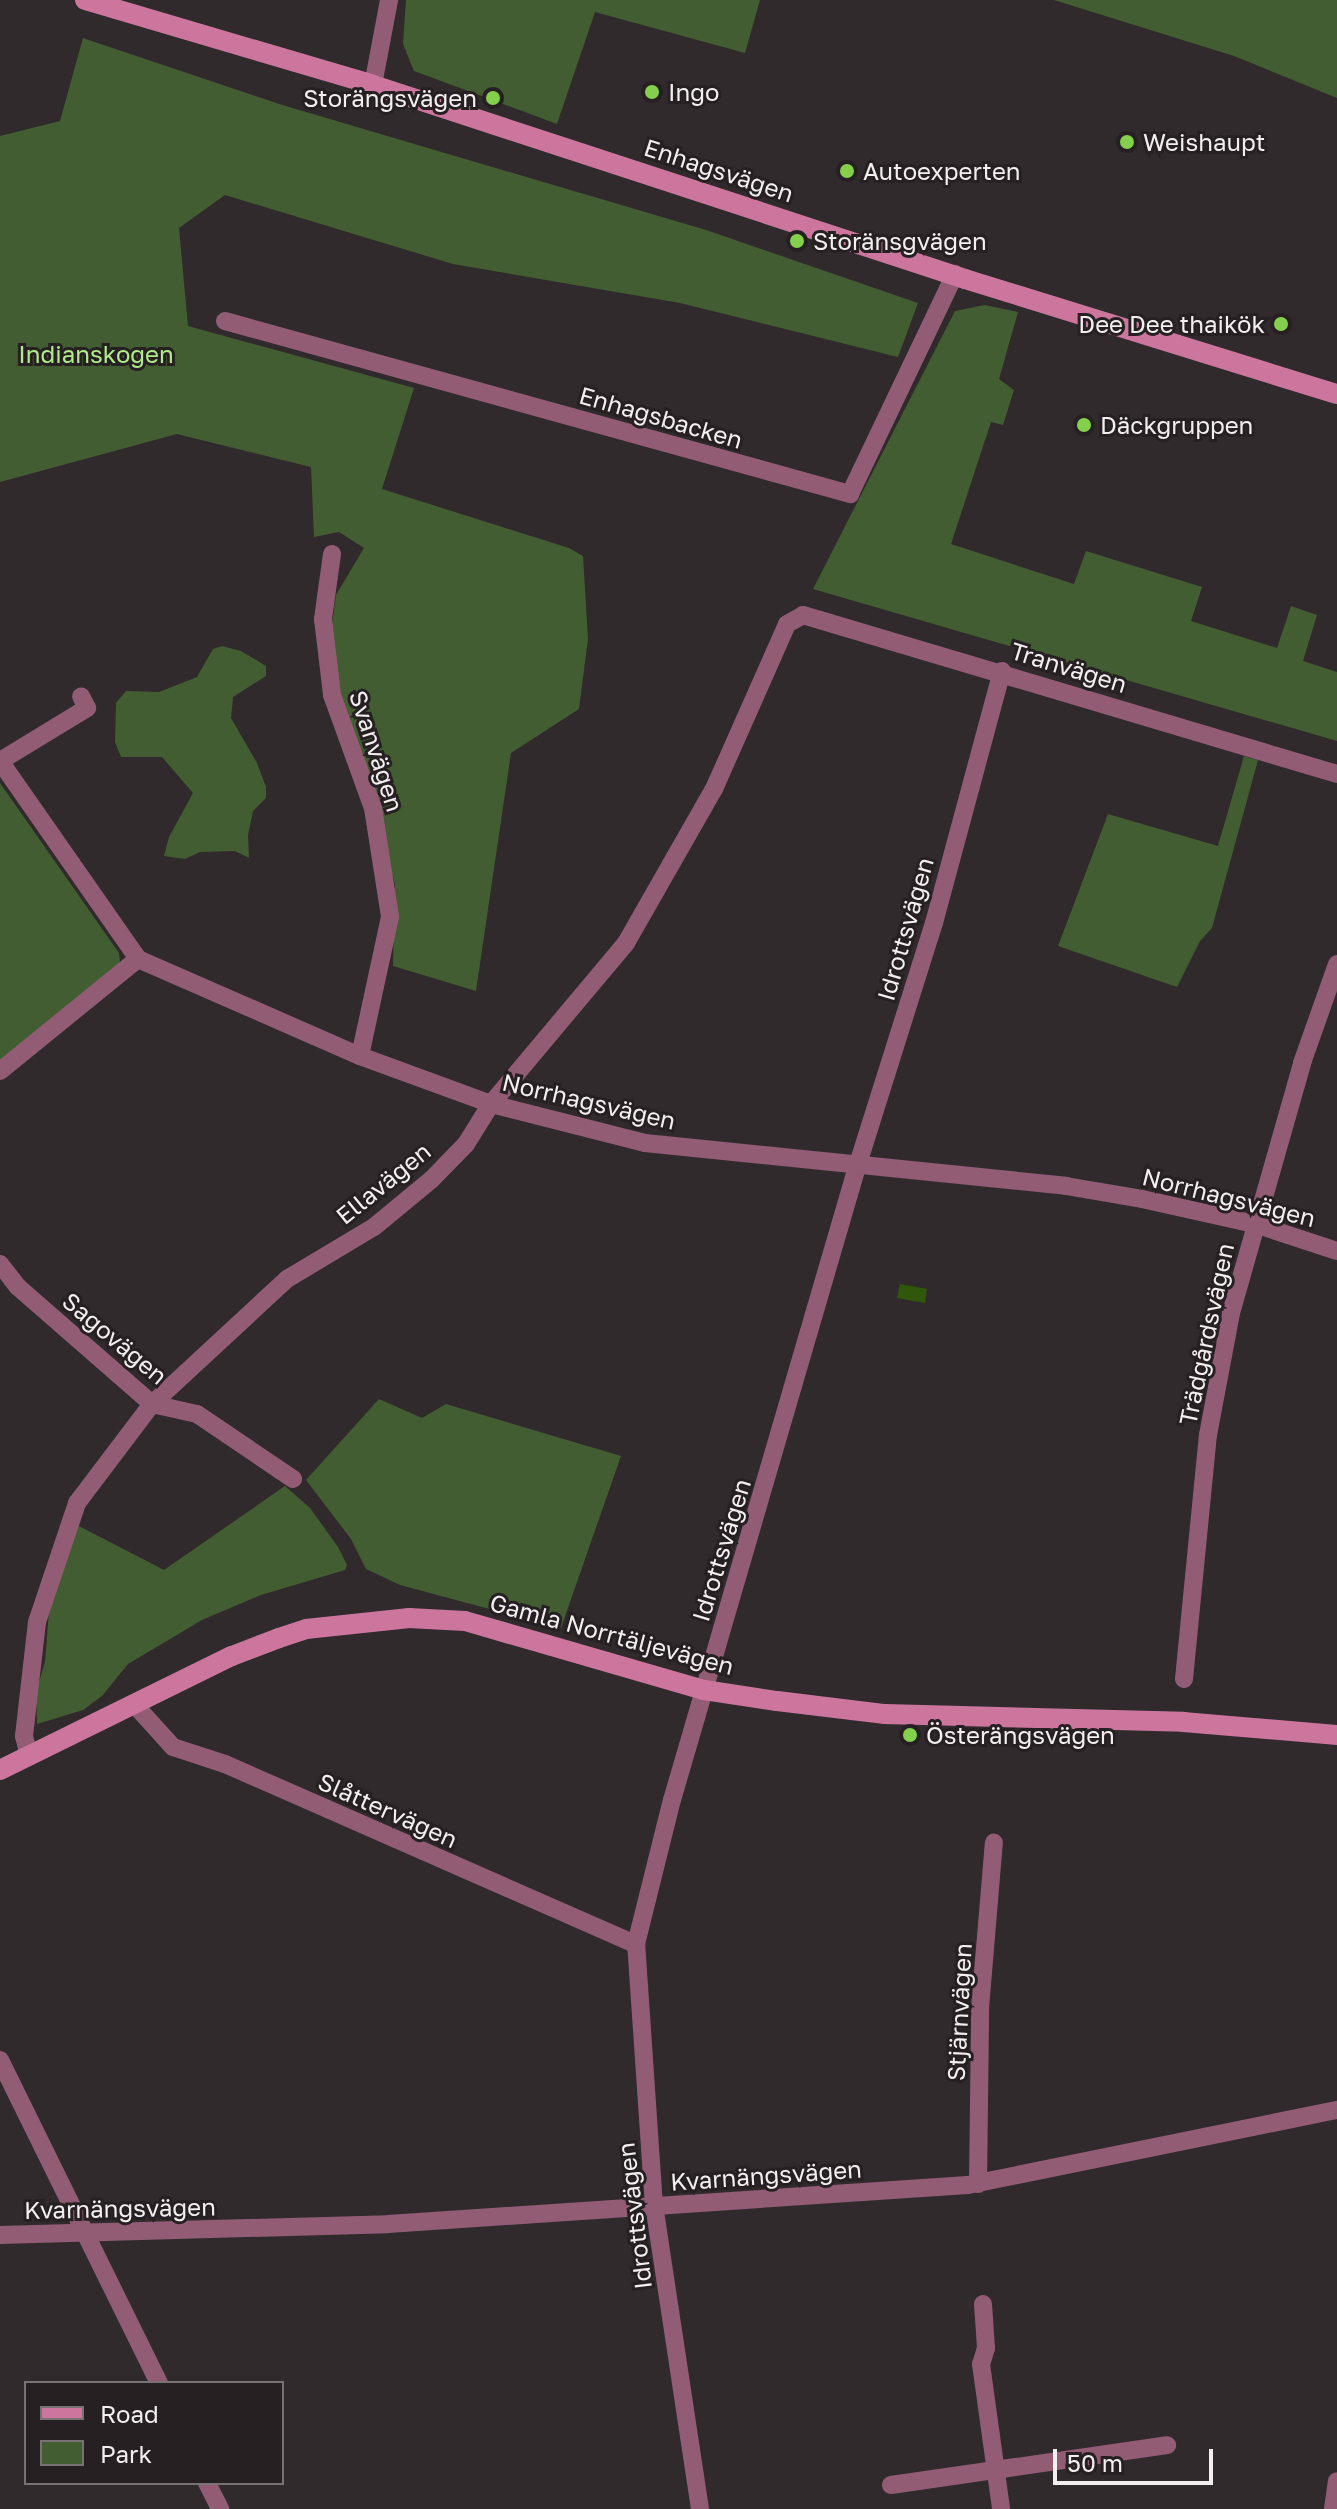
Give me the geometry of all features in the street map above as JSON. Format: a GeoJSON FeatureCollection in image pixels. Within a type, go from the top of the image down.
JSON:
{"type":"FeatureCollection","features":[{"type":"Feature","properties":{"kind":"street","name":"Enhagsvägen"},"geometry":{"type":"LineString","coordinates":[[85,0],[373,85],[1337,394]]}},
{"type":"Feature","properties":{"kind":"street"},"geometry":{"type":"LineString","coordinates":[[373,85],[389,0]]}},
{"type":"Feature","properties":{"kind":"street","name":"Enhagsbacken"},"geometry":{"type":"LineString","coordinates":[[225,321],[850,494],[955,274]]}},
{"type":"Feature","properties":{"kind":"street","name":"Svanvägen"},"geometry":{"type":"LineString","coordinates":[[332,554],[323,619],[332,695],[373,808],[390,917],[360,1056]]}},
{"type":"Feature","properties":{"kind":"street","name":"Tranvägen"},"geometry":{"type":"LineString","coordinates":[[787,624],[803,615],[1002,671],[1337,774]]}},
{"type":"Feature","properties":{"kind":"street","name":"Ellavägen"},"geometry":{"type":"LineString","coordinates":[[29,1756],[24,1736],[37,1622],[77,1503],[152,1404],[287,1279],[374,1227],[432,1179],[466,1144],[491,1104],[626,943],[714,789],[787,624]]}},
{"type":"Feature","properties":{"kind":"street","name":"Idrottsvägen"},"geometry":{"type":"LineString","coordinates":[[700,2509],[654,2206],[636,1944],[704,1690],[857,1167],[934,923],[1002,671]]}},
{"type":"Feature","properties":{"kind":"street"},"geometry":{"type":"LineString","coordinates":[[0,1071],[138,959],[0,761],[87,708],[81,696]]}},
{"type":"Feature","properties":{"kind":"street","name":"Norrhagsvägen"},"geometry":{"type":"LineString","coordinates":[[138,959],[360,1056],[491,1104],[645,1143],[1066,1186],[1255,1224],[1337,1251]]}},
{"type":"Feature","properties":{"kind":"street","name":"Trädgårdsvägen"},"geometry":{"type":"LineString","coordinates":[[1184,1679],[1208,1435],[1231,1313],[1302,1063],[1337,964]]}},
{"type":"Feature","properties":{"kind":"street","name":"Sagovägen"},"geometry":{"type":"LineString","coordinates":[[0,1264],[18,1287],[152,1404],[197,1414],[293,1479]]}},
{"type":"Feature","properties":{"kind":"street","name":"Gamla Norrtäljevägen"},"geometry":{"type":"LineString","coordinates":[[0,1770],[232,1656],[306,1629],[409,1618],[465,1621],[704,1690],[885,1714],[1183,1722],[1337,1735]]}},
{"type":"Feature","properties":{"kind":"street","name":"Slåttervägen"},"geometry":{"type":"LineString","coordinates":[[134,1704],[173,1747],[225,1764],[636,1944]]}},
{"type":"Feature","properties":{"kind":"street","name":"Stjärnvägen"},"geometry":{"type":"LineString","coordinates":[[978,2184],[980,2008],[994,1843]]}},
{"type":"Feature","properties":{"kind":"street"},"geometry":{"type":"LineString","coordinates":[[0,2060],[88,2233],[158,2381]]}},
{"type":"Feature","properties":{"kind":"street","name":"Kvarnängsvägen"},"geometry":{"type":"LineString","coordinates":[[0,2235],[388,2224],[978,2184],[1337,2110]]}},
{"type":"Feature","properties":{"kind":"street"},"geometry":{"type":"LineString","coordinates":[[983,2304],[986,2348],[981,2364],[1001,2509]]}},
{"type":"Feature","properties":{"kind":"street"},"geometry":{"type":"LineString","coordinates":[[891,2485],[1167,2445]]}},
{"type":"Feature","properties":{"kind":"street"},"geometry":{"type":"LineString","coordinates":[[1333,2509],[1337,2481]]}},
{"type":"Feature","properties":{"kind":"street"},"geometry":{"type":"LineString","coordinates":[[208,2485],[220,2509]]}},
{"type":"Feature","properties":{"kind":"green space"},"geometry":{"type":"Polygon","coordinates":[[[406,0],[760,0],[745,53],[595,12],[557,124],[414,71],[403,44],[406,0]]]}},
{"type":"Feature","properties":{"kind":"green space"},"geometry":{"type":"Polygon","coordinates":[[[1054,0],[1337,0],[1337,98],[1234,56],[1054,0]]]}},
{"type":"Feature","properties":{"kind":"green space","name":"Indianskogen"},"geometry":{"type":"Polygon","coordinates":[[[83,38],[279,104],[706,230],[918,303],[898,357],[680,303],[453,264],[225,195],[179,228],[188,326],[414,388],[382,489],[569,548],[583,556],[588,639],[579,709],[511,753],[476,991],[393,966],[395,885],[370,780],[344,712],[330,639],[336,595],[364,548],[339,532],[314,537],[311,467],[177,434],[0,482],[0,136],[60,121],[83,38]]]}},
{"type":"Feature","properties":{"kind":"green space"},"geometry":{"type":"Polygon","coordinates":[[[985,305],[1018,312],[999,379],[1014,390],[1003,425],[991,422],[951,544],[1074,584],[1086,551],[1202,587],[1191,621],[1277,648],[1291,606],[1317,615],[1303,661],[1337,672],[1337,741],[813,589],[955,311],[985,305]]]}},
{"type":"Feature","properties":{"kind":"green space"},"geometry":{"type":"Polygon","coordinates":[[[222,646],[241,651],[266,666],[266,676],[233,697],[231,718],[257,763],[266,787],[266,798],[253,811],[248,835],[249,858],[235,851],[200,852],[185,859],[164,856],[169,837],[193,793],[162,757],[121,757],[115,742],[116,703],[126,691],[159,692],[197,677],[213,649],[222,646]]]}},
{"type":"Feature","properties":{"kind":"green space"},"geometry":{"type":"Polygon","coordinates":[[[1244,756],[1258,760],[1212,928],[1200,941],[1177,987],[1058,946],[1108,814],[1218,846],[1244,756]]]}},
{"type":"Feature","properties":{"kind":"green space"},"geometry":{"type":"Polygon","coordinates":[[[0,783],[119,953],[120,962],[115,972],[0,1063],[0,783]]]}},
{"type":"Feature","properties":{"kind":"green space"},"geometry":{"type":"Polygon","coordinates":[[[379,1399],[422,1418],[446,1404],[621,1456],[561,1628],[400,1585],[366,1569],[351,1539],[306,1480],[379,1399]]]}},
{"type":"Feature","properties":{"kind":"green space"},"geometry":{"type":"Polygon","coordinates":[[[285,1486],[310,1508],[338,1547],[347,1565],[345,1570],[261,1595],[202,1620],[128,1664],[102,1696],[83,1710],[37,1724],[36,1692],[45,1662],[49,1611],[77,1525],[164,1570],[285,1486]]]}},
{"type":"Feature","properties":{"kind":"shaded area"},"geometry":{"type":"Polygon","coordinates":[[[900,1284],[927,1289],[925,1303],[897,1298],[900,1284]]]}},
{"type":"Feature","properties":{"kind":"place","name":"Ingo"},"geometry":{"type":"Point","coordinates":[652,92]}},
{"type":"Feature","properties":{"kind":"place","name":"Storängsvägen"},"geometry":{"type":"Point","coordinates":[493,98]}},
{"type":"Feature","properties":{"kind":"place","name":"Weishaupt"},"geometry":{"type":"Point","coordinates":[1127,142]}},
{"type":"Feature","properties":{"kind":"place","name":"Autoexperten"},"geometry":{"type":"Point","coordinates":[847,171]}},
{"type":"Feature","properties":{"kind":"place","name":"Storänsgvägen"},"geometry":{"type":"Point","coordinates":[797,241]}},
{"type":"Feature","properties":{"kind":"place","name":"Dee Dee thaikök"},"geometry":{"type":"Point","coordinates":[1281,324]}},
{"type":"Feature","properties":{"kind":"place","name":"Däckgruppen"},"geometry":{"type":"Point","coordinates":[1084,425]}},
{"type":"Feature","properties":{"kind":"place","name":"Österängsvägen"},"geometry":{"type":"Point","coordinates":[910,1735]}}]}
